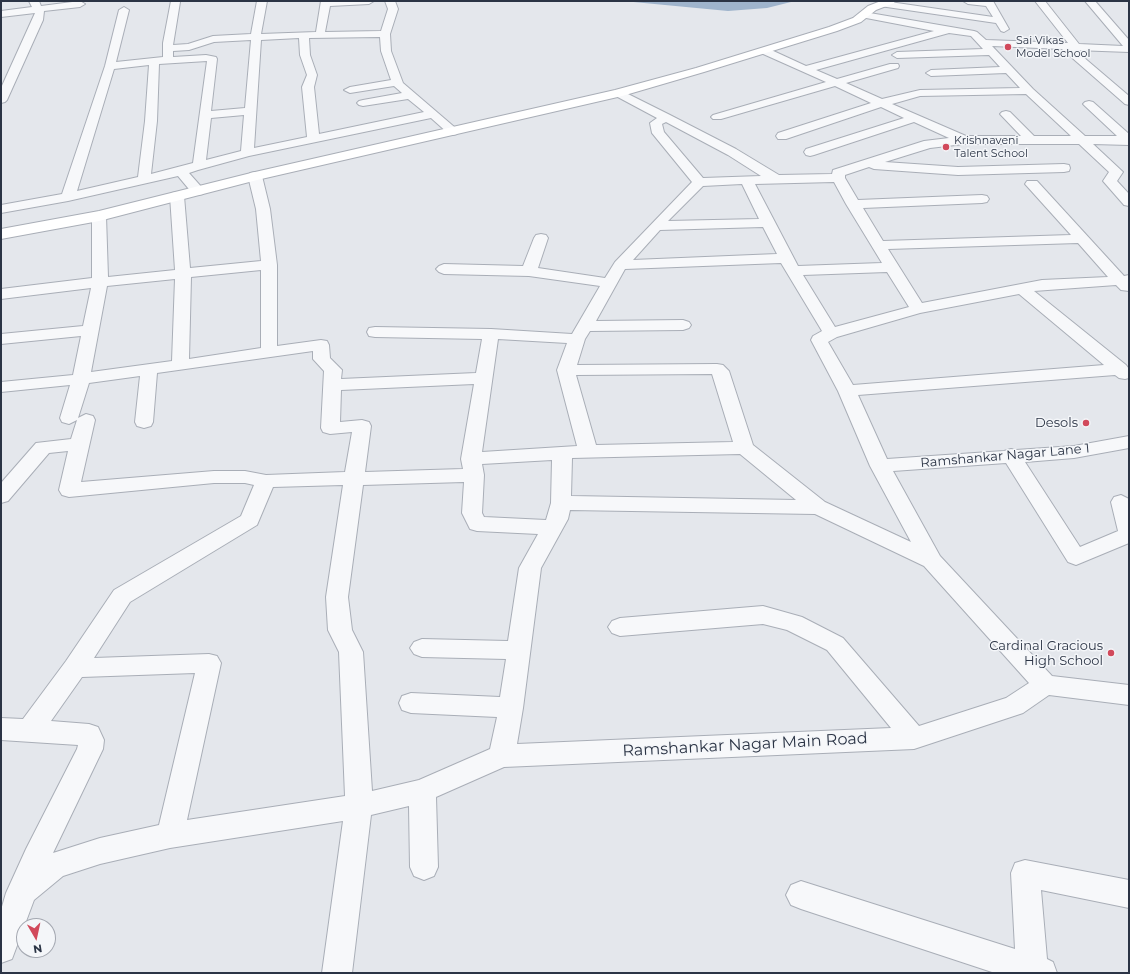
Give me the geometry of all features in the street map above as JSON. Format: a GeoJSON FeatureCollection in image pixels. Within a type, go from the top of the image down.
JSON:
{"type":"FeatureCollection","features":[{"type":"Feature","properties":{"kind":"street"},"geometry":{"type":"LineString","coordinates":[[247,153],[256,36],[262,1]]}},
{"type":"Feature","properties":{"kind":"street"},"geometry":{"type":"LineString","coordinates":[[320,35],[326,3],[370,1]]}},
{"type":"Feature","properties":{"kind":"street"},"geometry":{"type":"LineString","coordinates":[[390,1],[393,10],[388,20],[385,34],[386,51],[397,82],[409,95],[449,127]]}},
{"type":"Feature","properties":{"kind":"street"},"geometry":{"type":"LineString","coordinates":[[968,1],[989,2],[1014,44]]}},
{"type":"Feature","properties":{"kind":"street"},"geometry":{"type":"LineString","coordinates":[[1040,1],[1076,47]]}},
{"type":"Feature","properties":{"kind":"street"},"geometry":{"type":"LineString","coordinates":[[1090,1],[1129,48]]}},
{"type":"Feature","properties":{"kind":"street"},"geometry":{"type":"LineString","coordinates":[[168,60],[168,43],[175,2]]}},
{"type":"Feature","properties":{"kind":"street"},"geometry":{"type":"LineString","coordinates":[[1,209],[68,197],[144,180],[188,180],[255,176],[449,127],[618,93],[765,51],[849,24],[872,8],[887,3],[999,21]]}},
{"type":"Feature","properties":{"kind":"street"},"geometry":{"type":"LineString","coordinates":[[1,14],[36,5],[80,4]]}},
{"type":"Feature","properties":{"kind":"street"},"geometry":{"type":"LineString","coordinates":[[1,100],[38,20],[40,13],[36,5]]}},
{"type":"Feature","properties":{"kind":"street"},"geometry":{"type":"LineString","coordinates":[[68,197],[110,66],[124,10]]}},
{"type":"Feature","properties":{"kind":"street"},"geometry":{"type":"LineString","coordinates":[[864,15],[974,34],[1028,91],[1117,172],[1112,176],[1110,181],[1127,197]]}},
{"type":"Feature","properties":{"kind":"street"},"geometry":{"type":"LineString","coordinates":[[806,69],[949,30]]}},
{"type":"Feature","properties":{"kind":"street"},"geometry":{"type":"LineString","coordinates":[[169,48],[189,47],[213,39],[256,36],[385,34]]}},
{"type":"Feature","properties":{"kind":"street"},"geometry":{"type":"LineString","coordinates":[[305,36],[305,55],[312,75],[308,87],[313,139]]}},
{"type":"Feature","properties":{"kind":"street"},"geometry":{"type":"LineString","coordinates":[[984,43],[1129,48]]}},
{"type":"Feature","properties":{"kind":"street"},"geometry":{"type":"LineString","coordinates":[[1064,46],[1129,102]]}},
{"type":"Feature","properties":{"kind":"street"},"geometry":{"type":"LineString","coordinates":[[765,51],[964,140]]}},
{"type":"Feature","properties":{"kind":"street"},"geometry":{"type":"LineString","coordinates":[[897,55],[991,52]]}},
{"type":"Feature","properties":{"kind":"street"},"geometry":{"type":"LineString","coordinates":[[110,66],[168,60],[212,59],[199,166],[177,196],[183,274],[180,365]]}},
{"type":"Feature","properties":{"kind":"street"},"geometry":{"type":"LineString","coordinates":[[144,180],[151,121],[154,61]]}},
{"type":"Feature","properties":{"kind":"street"},"geometry":{"type":"LineString","coordinates":[[717,117],[894,66]]}},
{"type":"Feature","properties":{"kind":"street"},"geometry":{"type":"LineString","coordinates":[[931,72],[1008,70]]}},
{"type":"Feature","properties":{"kind":"street"},"geometry":{"type":"LineString","coordinates":[[350,90],[397,82]]}},
{"type":"Feature","properties":{"kind":"street"},"geometry":{"type":"LineString","coordinates":[[782,136],[881,103],[920,93],[1028,91]]}},
{"type":"Feature","properties":{"kind":"street"},"geometry":{"type":"LineString","coordinates":[[618,93],[732,152],[776,179]]}},
{"type":"Feature","properties":{"kind":"street"},"geometry":{"type":"LineString","coordinates":[[363,103],[409,95]]}},
{"type":"Feature","properties":{"kind":"street"},"geometry":{"type":"LineString","coordinates":[[1089,104],[1129,141]]}},
{"type":"Feature","properties":{"kind":"street"},"geometry":{"type":"LineString","coordinates":[[205,115],[250,111]]}},
{"type":"Feature","properties":{"kind":"street"},"geometry":{"type":"LineString","coordinates":[[864,164],[958,171],[1064,168],[1051,154],[1006,114]]}},
{"type":"Feature","properties":{"kind":"street"},"geometry":{"type":"LineString","coordinates":[[199,166],[247,153],[434,115]]}},
{"type":"Feature","properties":{"kind":"street"},"geometry":{"type":"LineString","coordinates":[[666,117],[656,123],[658,133],[699,182]]}},
{"type":"Feature","properties":{"kind":"street"},"geometry":{"type":"LineString","coordinates":[[810,152],[916,118]]}},
{"type":"Feature","properties":{"kind":"street"},"geometry":{"type":"LineString","coordinates":[[918,309],[853,204],[838,178],[838,173],[928,144],[964,140],[1129,141]]}},
{"type":"Feature","properties":{"kind":"street"},"geometry":{"type":"LineString","coordinates":[[255,176],[263,209],[269,264],[270,353]]}},
{"type":"Feature","properties":{"kind":"street"},"geometry":{"type":"LineString","coordinates":[[588,451],[566,370],[580,332],[620,266],[656,226],[699,182],[838,178]]}},
{"type":"Feature","properties":{"kind":"street"},"geometry":{"type":"LineString","coordinates":[[746,180],[790,265],[831,333]]}},
{"type":"Feature","properties":{"kind":"street"},"geometry":{"type":"LineString","coordinates":[[1032,184],[1126,284]]}},
{"type":"Feature","properties":{"kind":"street"},"geometry":{"type":"LineString","coordinates":[[1,234],[99,216],[177,196]]}},
{"type":"Feature","properties":{"kind":"street"},"geometry":{"type":"LineString","coordinates":[[853,204],[982,199]]}},
{"type":"Feature","properties":{"kind":"street"},"geometry":{"type":"LineString","coordinates":[[99,216],[100,282],[81,379],[78,419],[79,444],[69,490],[214,477],[245,477],[266,481],[355,478],[472,467],[562,452],[744,448]]}},
{"type":"Feature","properties":{"kind":"street"},"geometry":{"type":"LineString","coordinates":[[656,226],[769,222]]}},
{"type":"Feature","properties":{"kind":"street"},"geometry":{"type":"LineString","coordinates":[[529,271],[541,238]]}},
{"type":"Feature","properties":{"kind":"street"},"geometry":{"type":"LineString","coordinates":[[879,245],[1083,239]]}},
{"type":"Feature","properties":{"kind":"street"},"geometry":{"type":"LineString","coordinates":[[1,294],[269,264]]}},
{"type":"Feature","properties":{"kind":"street"},"geometry":{"type":"LineString","coordinates":[[620,266],[790,265],[892,267]]}},
{"type":"Feature","properties":{"kind":"street"},"geometry":{"type":"LineString","coordinates":[[444,268],[529,271],[610,283]]}},
{"type":"Feature","properties":{"kind":"street"},"geometry":{"type":"LineString","coordinates":[[1126,284],[1042,284],[918,309],[831,333],[819,340],[847,391],[880,466],[932,561],[1046,685],[1129,695]]}},
{"type":"Feature","properties":{"kind":"street"},"geometry":{"type":"LineString","coordinates":[[1022,289],[1125,373]]}},
{"type":"Feature","properties":{"kind":"street"},"geometry":{"type":"LineString","coordinates":[[375,332],[491,334],[580,332],[683,325]]}},
{"type":"Feature","properties":{"kind":"street"},"geometry":{"type":"LineString","coordinates":[[1,339],[91,330]]}},
{"type":"Feature","properties":{"kind":"street"},"geometry":{"type":"LineString","coordinates":[[491,334],[472,467],[472,513],[476,524],[552,528]]}},
{"type":"Feature","properties":{"kind":"street"},"geometry":{"type":"LineString","coordinates":[[1,402],[6,386],[81,379],[321,345],[322,359],[333,370],[330,428],[362,426],[337,597],[340,630],[351,652],[359,806],[337,973]]}},
{"type":"Feature","properties":{"kind":"street"},"geometry":{"type":"LineString","coordinates":[[566,370],[717,369],[720,371],[744,448],[818,507],[932,561]]}},
{"type":"Feature","properties":{"kind":"street"},"geometry":{"type":"LineString","coordinates":[[144,422],[149,370]]}},
{"type":"Feature","properties":{"kind":"street"},"geometry":{"type":"LineString","coordinates":[[847,391],[1125,373]]}},
{"type":"Feature","properties":{"kind":"street"},"geometry":{"type":"LineString","coordinates":[[332,385],[484,378]]}},
{"type":"Feature","properties":{"kind":"street","name":"Ramshankar Nagar Lane 1"},"geometry":{"type":"LineString","coordinates":[[880,466],[1011,455],[1074,452],[1129,442]]}},
{"type":"Feature","properties":{"kind":"street"},"geometry":{"type":"LineString","coordinates":[[1,496],[43,447],[79,444]]}},
{"type":"Feature","properties":{"kind":"street"},"geometry":{"type":"LineString","coordinates":[[502,756],[511,708],[530,568],[558,519],[561,503],[562,452]]}},
{"type":"Feature","properties":{"kind":"street"},"geometry":{"type":"LineString","coordinates":[[1011,455],[1076,557],[1129,534],[1121,502]]}},
{"type":"Feature","properties":{"kind":"street"},"geometry":{"type":"LineString","coordinates":[[30,730],[75,668],[122,596],[250,520],[266,481]]}},
{"type":"Feature","properties":{"kind":"street"},"geometry":{"type":"LineString","coordinates":[[561,503],[818,507]]}},
{"type":"Feature","properties":{"kind":"street"},"geometry":{"type":"LineString","coordinates":[[620,626],[763,615],[794,623],[835,644],[914,738]]}},
{"type":"Feature","properties":{"kind":"street"},"geometry":{"type":"LineString","coordinates":[[422,648],[519,650]]}},
{"type":"Feature","properties":{"kind":"street"},"geometry":{"type":"LineString","coordinates":[[75,668],[209,663],[170,835]]}},
{"type":"Feature","properties":{"kind":"street","name":"Ramshankar Nagar Main Road"},"geometry":{"type":"LineString","coordinates":[[22,893],[54,866],[100,852],[170,835],[359,806],[422,791],[502,756],[914,738],[1014,706],[1046,685]]}},
{"type":"Feature","properties":{"kind":"street"},"geometry":{"type":"LineString","coordinates":[[411,703],[511,708]]}},
{"type":"Feature","properties":{"kind":"street"},"geometry":{"type":"LineString","coordinates":[[1,729],[89,735],[91,740],[90,749],[36,858],[1,948]]}},
{"type":"Feature","properties":{"kind":"street"},"geometry":{"type":"LineString","coordinates":[[422,791],[424,867]]}},
{"type":"Feature","properties":{"kind":"street"},"geometry":{"type":"LineString","coordinates":[[801,895],[1037,971],[1024,873],[1129,894]]}},
{"type":"Feature","properties":{"kind":"water"},"geometry":{"type":"Polygon","coordinates":[[[623,1],[795,1],[767,8],[728,11],[623,1]]]}},
{"type":"Feature","properties":{"kind":"place","name":"Sai Vikas Model School"},"geometry":{"type":"Point","coordinates":[1008,47]}},
{"type":"Feature","properties":{"kind":"place","name":"Krishnaveni Talent School"},"geometry":{"type":"Point","coordinates":[946,147]}},
{"type":"Feature","properties":{"kind":"place","name":"Desols"},"geometry":{"type":"Point","coordinates":[1086,423]}},
{"type":"Feature","properties":{"kind":"place","name":"Cardinal Gracious High School"},"geometry":{"type":"Point","coordinates":[1111,653]}}]}
